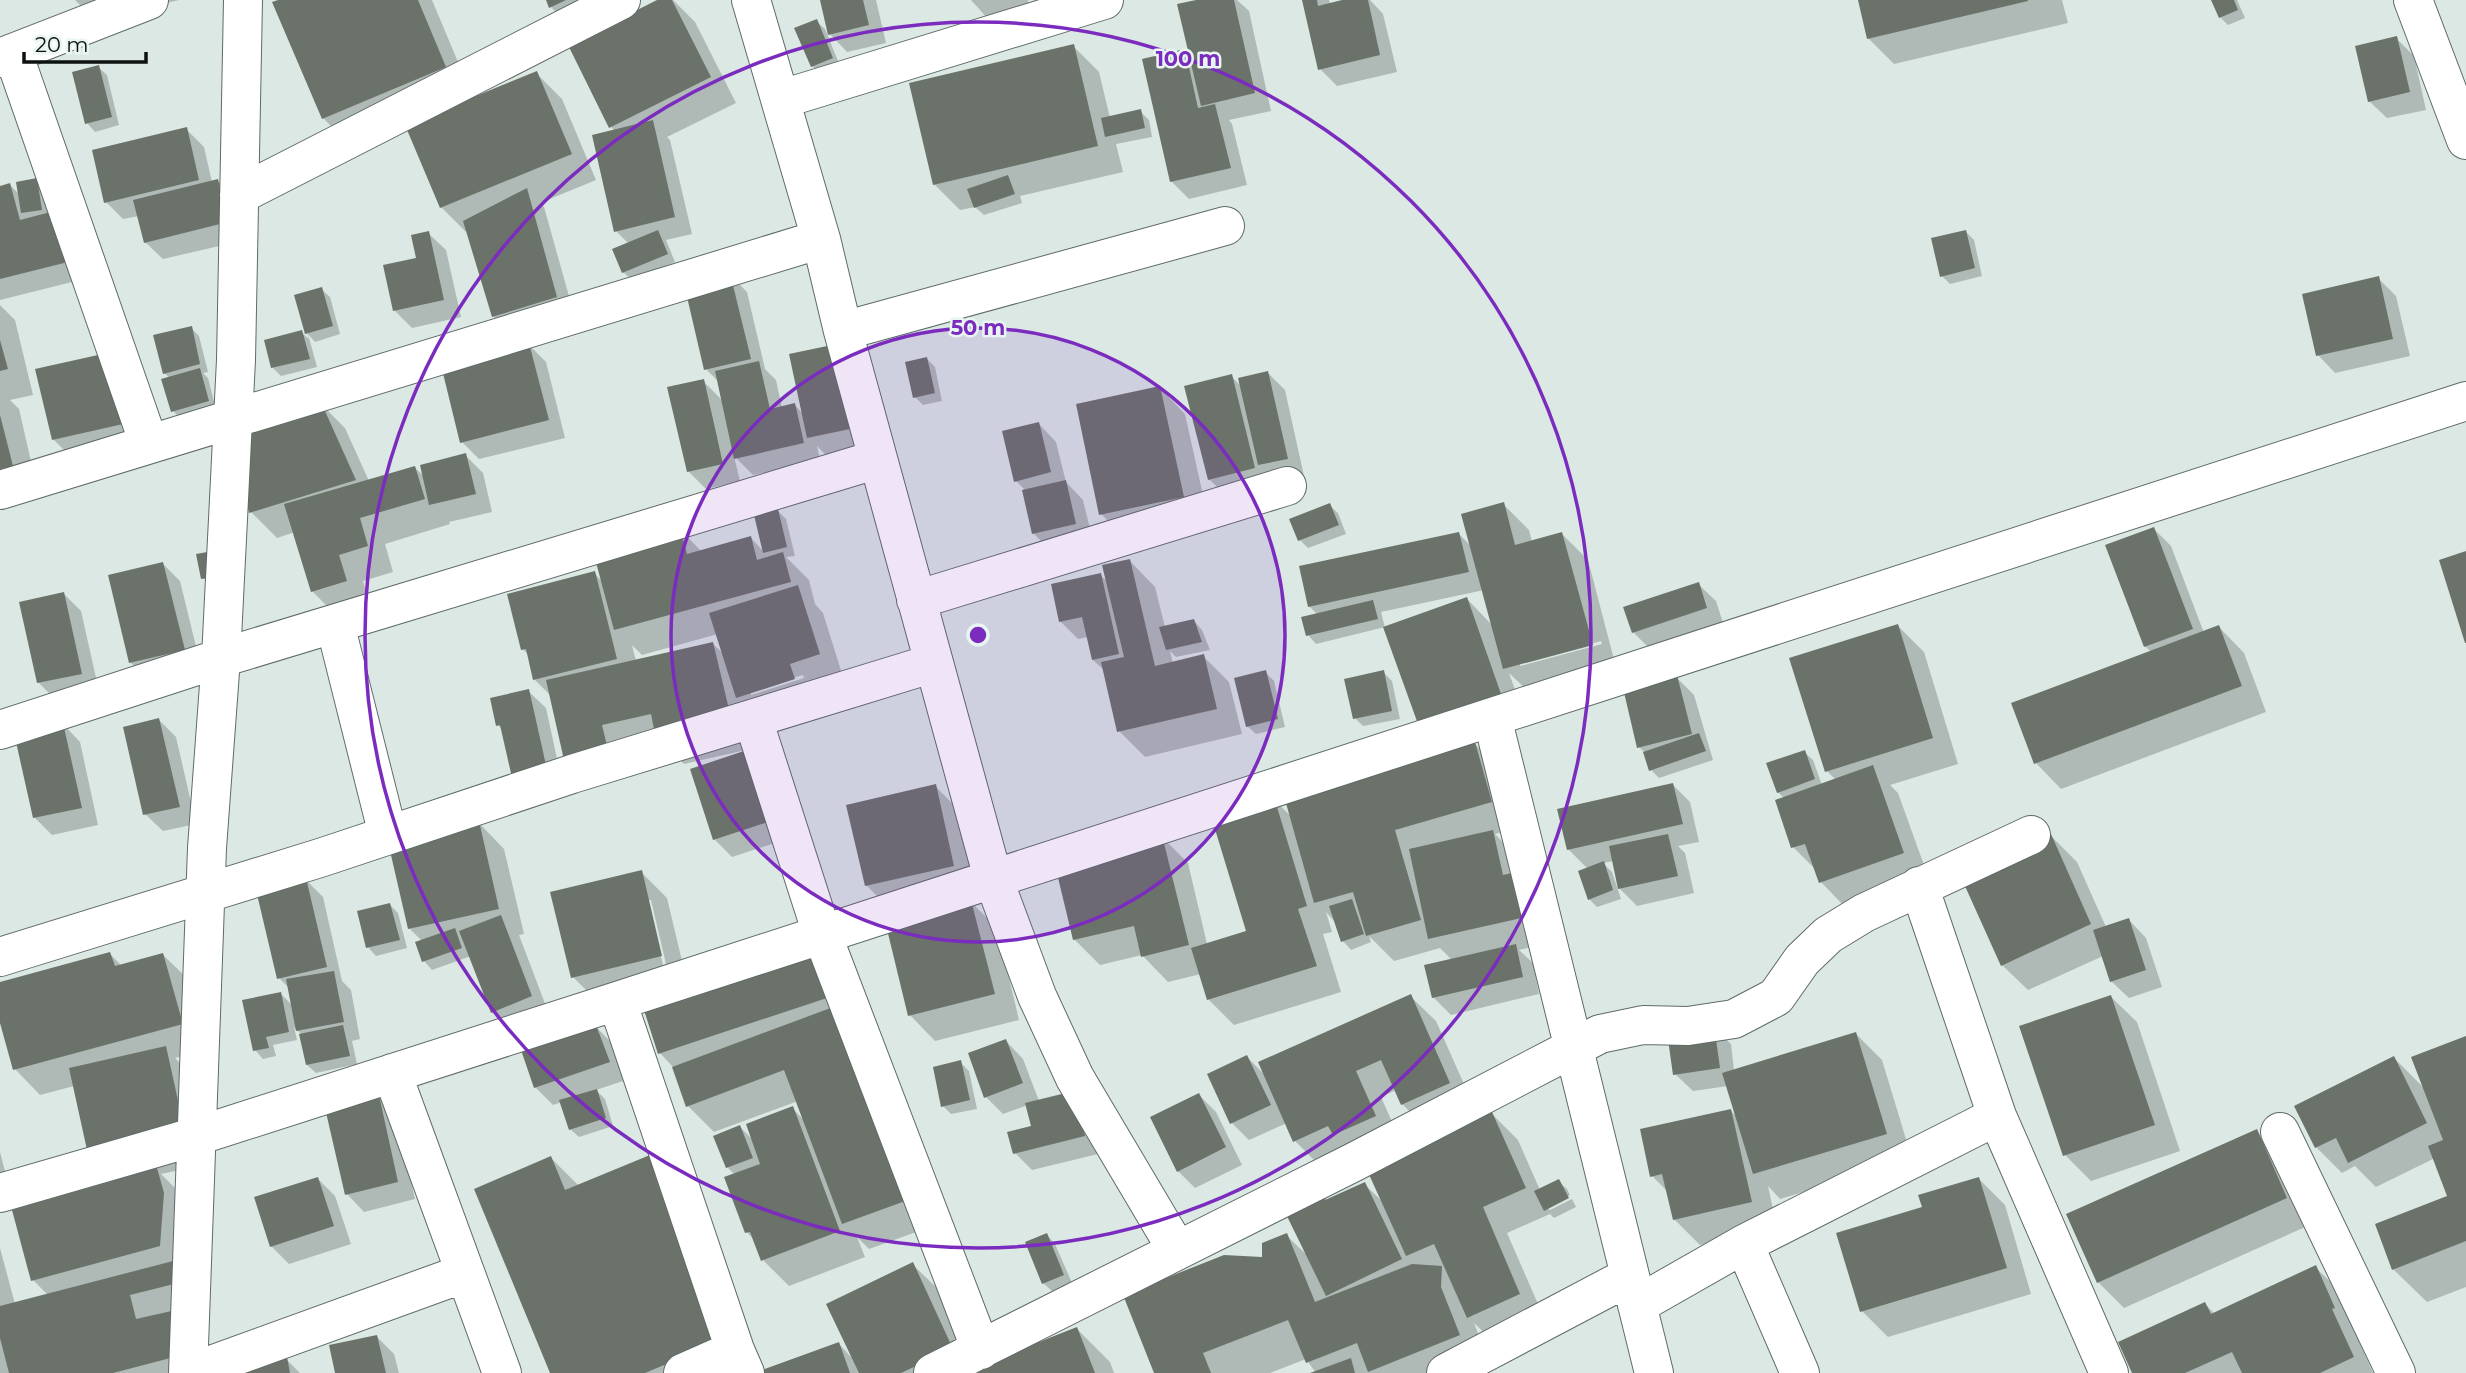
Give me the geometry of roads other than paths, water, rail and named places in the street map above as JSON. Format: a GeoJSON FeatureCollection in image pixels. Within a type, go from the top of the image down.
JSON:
{"type":"FeatureCollection","features":[{"type":"Feature","properties":{"kind":"street"},"geometry":{"type":"LineString","coordinates":[[149,0],[7,55],[149,444]]}},
{"type":"Feature","properties":{"kind":"street"},"geometry":{"type":"LineString","coordinates":[[243,0],[232,418],[221,657],[205,894],[189,1373],[465,1273]]}},
{"type":"Feature","properties":{"kind":"street"},"geometry":{"type":"LineString","coordinates":[[239,195],[621,0]]}},
{"type":"Feature","properties":{"kind":"street"},"geometry":{"type":"LineString","coordinates":[[751,0],[821,239],[843,331],[993,878],[1037,996],[1075,1078],[1177,1250]]}},
{"type":"Feature","properties":{"kind":"street"},"geometry":{"type":"LineString","coordinates":[[782,99],[1104,0]]}},
{"type":"Feature","properties":{"kind":"street"},"geometry":{"type":"LineString","coordinates":[[2413,0],[2466,140]]}},
{"type":"Feature","properties":{"kind":"street"},"geometry":{"type":"LineString","coordinates":[[843,331],[1225,226]]}},
{"type":"Feature","properties":{"kind":"street"},"geometry":{"type":"LineString","coordinates":[[0,490],[821,239]]}},
{"type":"Feature","properties":{"kind":"street"},"geometry":{"type":"LineString","coordinates":[[0,1193],[197,1136],[2466,401]]}},
{"type":"Feature","properties":{"kind":"street"},"geometry":{"type":"LineString","coordinates":[[0,730],[221,657],[878,459]]}},
{"type":"Feature","properties":{"kind":"street"},"geometry":{"type":"LineString","coordinates":[[916,600],[1287,486]]}},
{"type":"Feature","properties":{"kind":"street"},"geometry":{"type":"LineString","coordinates":[[335,624],[388,835]]}},
{"type":"Feature","properties":{"kind":"street"},"geometry":{"type":"LineString","coordinates":[[0,957],[205,894],[572,774],[934,663]]}},
{"type":"Feature","properties":{"kind":"street"},"geometry":{"type":"LineString","coordinates":[[1492,717],[1654,1373]]}},
{"type":"Feature","properties":{"kind":"street"},"geometry":{"type":"LineString","coordinates":[[753,719],[822,934],[981,1350]]}},
{"type":"Feature","properties":{"kind":"street"},"geometry":{"type":"LineString","coordinates":[[933,1373],[1352,1163],[1600,1034],[1643,1025],[1688,1026],[1734,1019],[1776,997],[1802,960],[1828,935],[1864,913],[2031,835]]}},
{"type":"Feature","properties":{"kind":"street"},"geometry":{"type":"LineString","coordinates":[[1919,887],[1997,1116],[2109,1373]]}},
{"type":"Feature","properties":{"kind":"street"},"geometry":{"type":"LineString","coordinates":[[617,1001],[740,1361],[683,1373]]}},
{"type":"Feature","properties":{"kind":"street"},"geometry":{"type":"LineString","coordinates":[[392,1073],[502,1373]]}},
{"type":"Feature","properties":{"kind":"street"},"geometry":{"type":"LineString","coordinates":[[1446,1373],[1744,1244],[1997,1116]]}},
{"type":"Feature","properties":{"kind":"street"},"geometry":{"type":"LineString","coordinates":[[2280,1132],[2396,1373]]}},
{"type":"Feature","properties":{"kind":"street"},"geometry":{"type":"LineString","coordinates":[[1744,1244],[1800,1373]]}}]}
